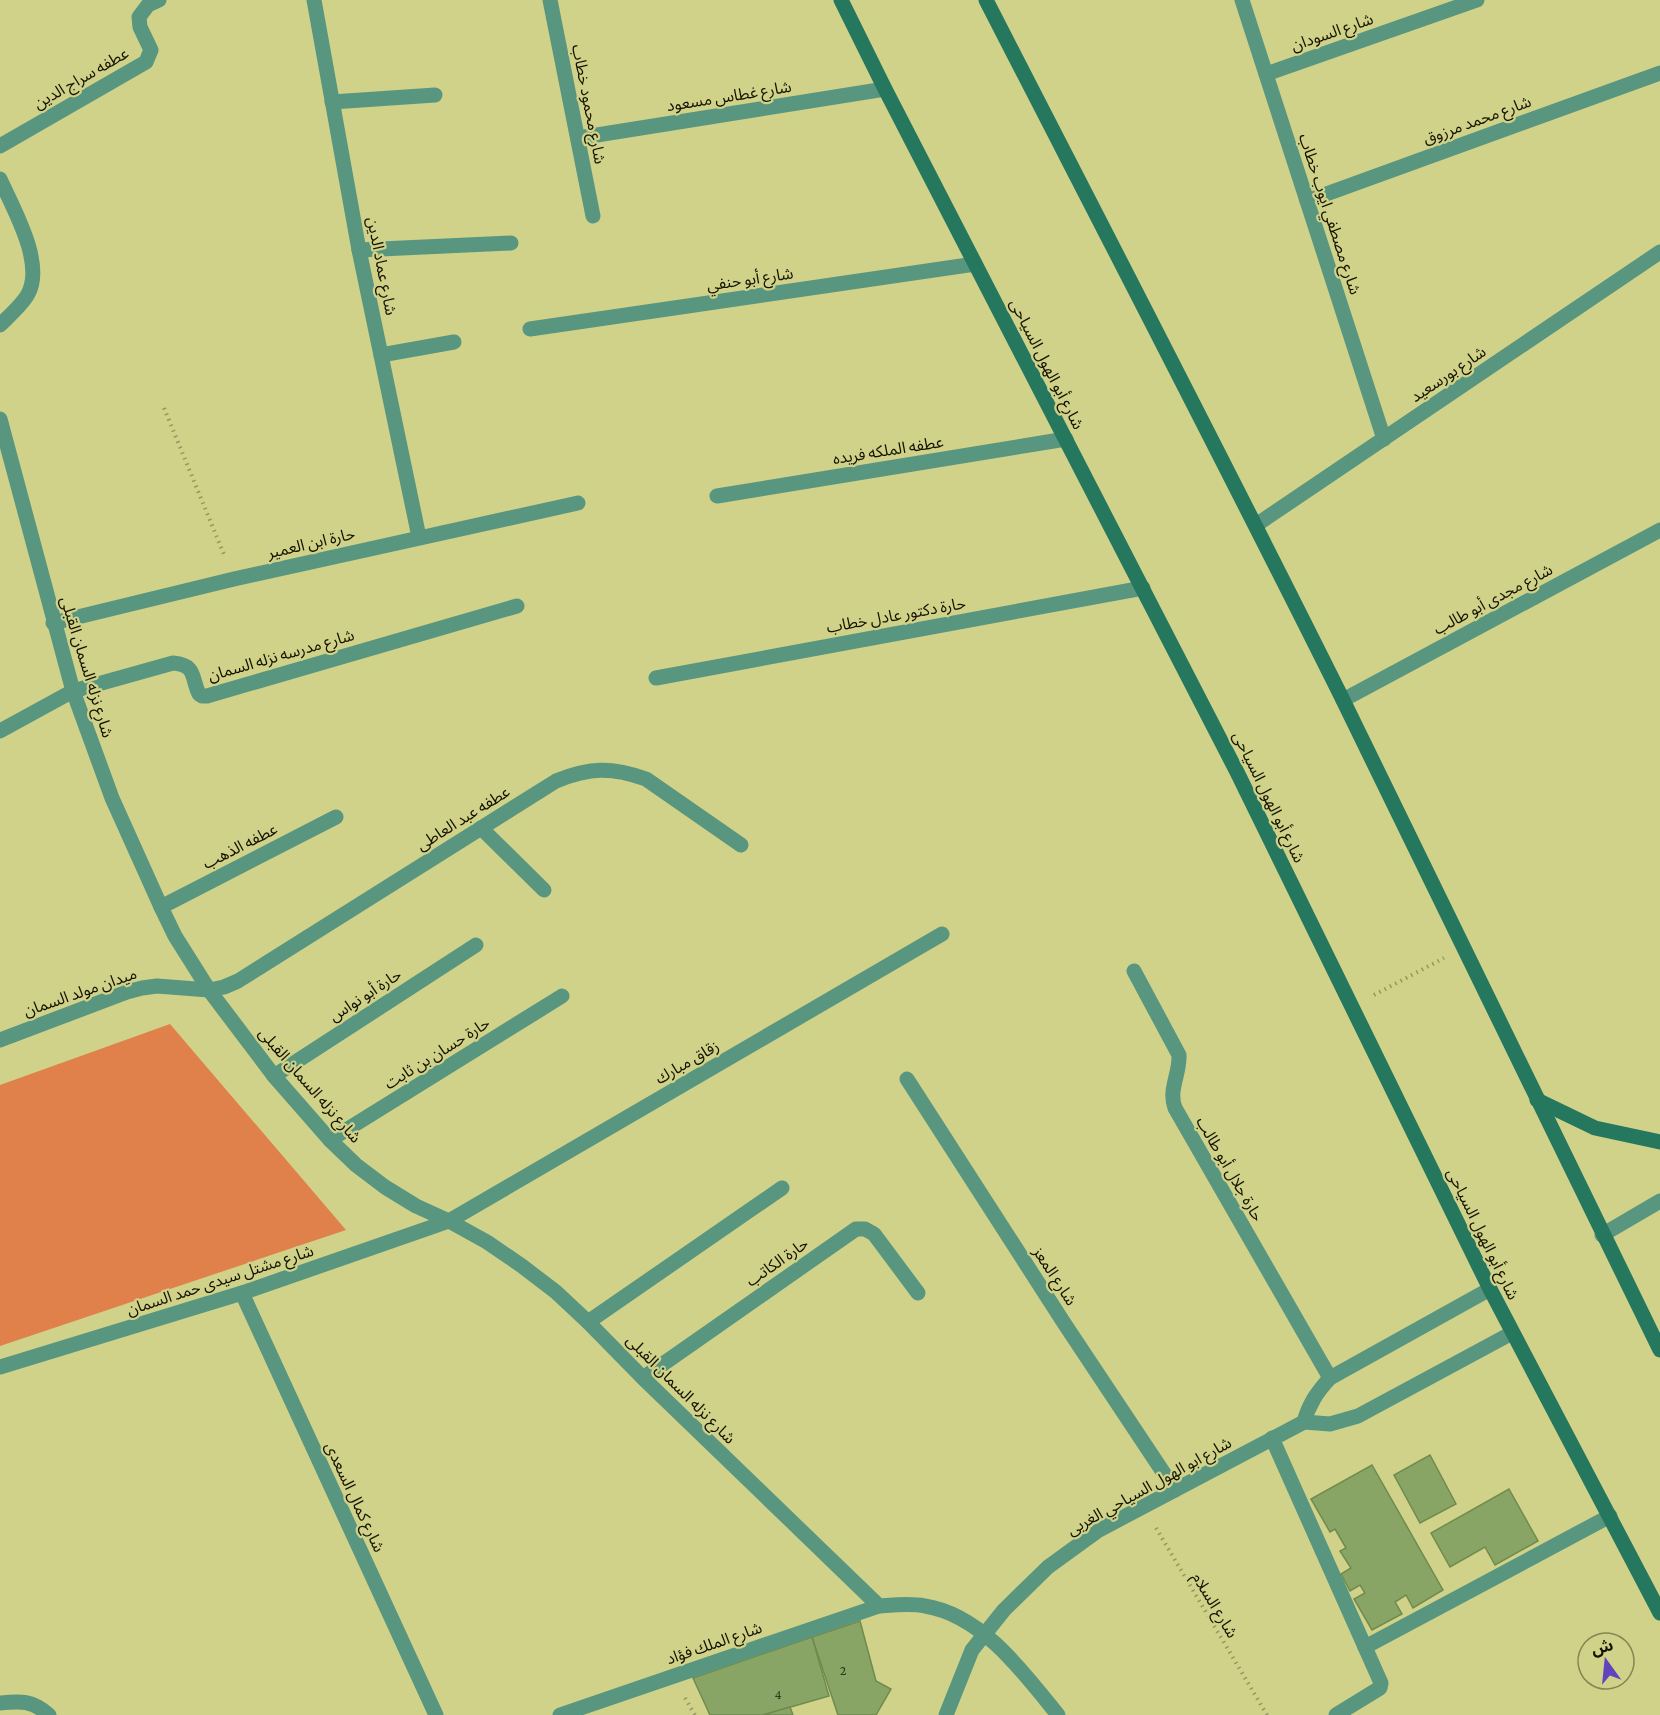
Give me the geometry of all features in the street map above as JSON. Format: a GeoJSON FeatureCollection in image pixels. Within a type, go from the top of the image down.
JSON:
{"type":"FeatureCollection","features":[{"type":"Feature","properties":{"kind":"main road","name":"شارع أبو الهول السياحى"},"geometry":{"type":"LineString","coordinates":[[841,0],[1237,772],[1512,1333],[1660,1612]]}},
{"type":"Feature","properties":{"kind":"main road"},"geometry":{"type":"LineString","coordinates":[[986,0],[1256,525],[1660,1350]]}},
{"type":"Feature","properties":{"kind":"main road"},"geometry":{"type":"LineString","coordinates":[[1537,1100],[1595,1128],[1660,1142]]}},
{"type":"Feature","properties":{"kind":"street","name":"عطفه سراج الدين"},"geometry":{"type":"LineString","coordinates":[[0,146],[146,62],[150,50],[140,27],[139,17],[148,5],[159,0]]}},
{"type":"Feature","properties":{"kind":"street","name":"شارع عماد الدين"},"geometry":{"type":"LineString","coordinates":[[314,0],[360,250],[419,537]]}},
{"type":"Feature","properties":{"kind":"street","name":"شارع محمود خطاب"},"geometry":{"type":"LineString","coordinates":[[550,0],[593,216]]}},
{"type":"Feature","properties":{"kind":"street","name":"شارع مصطفي ايوب خطاب"},"geometry":{"type":"LineString","coordinates":[[1242,0],[1384,440]]}},
{"type":"Feature","properties":{"kind":"street","name":"شارع السودان"},"geometry":{"type":"LineString","coordinates":[[1266,74],[1478,0]]}},
{"type":"Feature","properties":{"kind":"street","name":"شارع محمد مرزوق"},"geometry":{"type":"LineString","coordinates":[[1307,201],[1660,73]]}},
{"type":"Feature","properties":{"kind":"street","name":"شارع غطاس مسعود"},"geometry":{"type":"LineString","coordinates":[[578,138],[885,89]]}},
{"type":"Feature","properties":{"kind":"street"},"geometry":{"type":"LineString","coordinates":[[332,102],[435,95]]}},
{"type":"Feature","properties":{"kind":"street"},"geometry":{"type":"LineString","coordinates":[[0,179],[27,240],[34,272],[29,293],[0,325]]}},
{"type":"Feature","properties":{"kind":"street"},"geometry":{"type":"LineString","coordinates":[[360,250],[511,243]]}},
{"type":"Feature","properties":{"kind":"street","name":"شارع بورسعيد"},"geometry":{"type":"LineString","coordinates":[[1256,525],[1660,252]]}},
{"type":"Feature","properties":{"kind":"street","name":"شارع أبو حنفي"},"geometry":{"type":"LineString","coordinates":[[530,329],[975,264]]}},
{"type":"Feature","properties":{"kind":"street"},"geometry":{"type":"LineString","coordinates":[[381,356],[454,342]]}},
{"type":"Feature","properties":{"kind":"street","name":"شارع نزله السمان القبلى"},"geometry":{"type":"LineString","coordinates":[[0,419],[73,691],[112,798],[160,907],[175,936],[209,990],[274,1076],[330,1140],[356,1165],[385,1187],[416,1206],[487,1242],[556,1292],[879,1606]]}},
{"type":"Feature","properties":{"kind":"street","name":"عطفه الملكه فريده"},"geometry":{"type":"LineString","coordinates":[[717,496],[1066,439]]}},
{"type":"Feature","properties":{"kind":"street","name":"حارة ابن العمير"},"geometry":{"type":"LineString","coordinates":[[53,622],[419,537],[578,503]]}},
{"type":"Feature","properties":{"kind":"street","name":"شارع مجدى أبو طالب"},"geometry":{"type":"LineString","coordinates":[[1343,700],[1660,530]]}},
{"type":"Feature","properties":{"kind":"street","name":"حارة دكتور عادل خطاب"},"geometry":{"type":"LineString","coordinates":[[656,678],[1143,588]]}},
{"type":"Feature","properties":{"kind":"street","name":"شارع مدرسه نزله السمان"},"geometry":{"type":"LineString","coordinates":[[73,691],[173,663],[188,667],[193,673],[199,694],[207,696],[517,606]]}},
{"type":"Feature","properties":{"kind":"street"},"geometry":{"type":"LineString","coordinates":[[0,732],[73,691]]}},
{"type":"Feature","properties":{"kind":"street","name":"عطفه عبد العاطى"},"geometry":{"type":"LineString","coordinates":[[209,990],[224,987],[251,973],[556,781],[574,774],[592,770],[610,770],[646,779],[741,845]]}},
{"type":"Feature","properties":{"kind":"street","name":"عطفه الذهب"},"geometry":{"type":"LineString","coordinates":[[160,907],[336,817]]}},
{"type":"Feature","properties":{"kind":"street"},"geometry":{"type":"LineString","coordinates":[[481,828],[544,890]]}},
{"type":"Feature","properties":{"kind":"street","name":"زقاق مبارك"},"geometry":{"type":"LineString","coordinates":[[449,1221],[942,934]]}},
{"type":"Feature","properties":{"kind":"street","name":"حارة أبو نواس"},"geometry":{"type":"LineString","coordinates":[[274,1076],[476,945]]}},
{"type":"Feature","properties":{"kind":"street","name":"حارة جلال أبو طالب"},"geometry":{"type":"LineString","coordinates":[[1134,970],[1179,1055],[1172,1094],[1175,1108],[1330,1378]]}},
{"type":"Feature","properties":{"kind":"street","name":"ميدان مولد السمان"},"geometry":{"type":"LineString","coordinates":[[0,1040],[142,988],[157,986],[209,990]]}},
{"type":"Feature","properties":{"kind":"street","name":"حارة حسان بن ثابت"},"geometry":{"type":"LineString","coordinates":[[330,1140],[562,996]]}},
{"type":"Feature","properties":{"kind":"street","name":"شارع المعز"},"geometry":{"type":"LineString","coordinates":[[907,1080],[1175,1490]]}},
{"type":"Feature","properties":{"kind":"street"},"geometry":{"type":"LineString","coordinates":[[588,1322],[782,1188]]}},
{"type":"Feature","properties":{"kind":"street"},"geometry":{"type":"LineString","coordinates":[[1602,1235],[1660,1201]]}},
{"type":"Feature","properties":{"kind":"street","name":"شارع مشتل سيدى حمد السمان"},"geometry":{"type":"LineString","coordinates":[[0,1367],[242,1293],[449,1221]]}},
{"type":"Feature","properties":{"kind":"street","name":"حارة الكاتب"},"geometry":{"type":"LineString","coordinates":[[643,1378],[856,1230],[866,1229],[874,1234],[918,1293]]}},
{"type":"Feature","properties":{"kind":"street"},"geometry":{"type":"LineString","coordinates":[[1304,1422],[1309,1405],[1330,1378],[1490,1289]]}},
{"type":"Feature","properties":{"kind":"street","name":"شارع كمال السعدى"},"geometry":{"type":"LineString","coordinates":[[242,1293],[436,1715]]}},
{"type":"Feature","properties":{"kind":"street","name":"شارع ابو الهول السياحي الغربى"},"geometry":{"type":"LineString","coordinates":[[946,1715],[972,1650],[1004,1610],[1048,1567],[1099,1530],[1304,1422],[1330,1424],[1358,1416],[1512,1333]]}},
{"type":"Feature","properties":{"kind":"street"},"geometry":{"type":"LineString","coordinates":[[1272,1438],[1381,1681],[1381,1686],[1336,1715]]}},
{"type":"Feature","properties":{"kind":"street"},"geometry":{"type":"LineString","coordinates":[[1365,1647],[1610,1516]]}},
{"type":"Feature","properties":{"kind":"street"},"geometry":{"type":"LineString","coordinates":[[879,1606],[924,1605],[945,1610],[985,1634],[1030,1680],[1058,1715]]}},
{"type":"Feature","properties":{"kind":"street","name":"شارع الملك فؤاد"},"geometry":{"type":"LineString","coordinates":[[560,1715],[879,1606]]}},
{"type":"Feature","properties":{"kind":"street"},"geometry":{"type":"LineString","coordinates":[[0,1703],[21,1701],[32,1703],[49,1715]]}},
{"type":"Feature","properties":{"kind":"path"},"geometry":{"type":"LineString","coordinates":[[164,408],[234,579]]}},
{"type":"Feature","properties":{"kind":"path"},"geometry":{"type":"LineString","coordinates":[[1352,1007],[1463,948]]}},
{"type":"Feature","properties":{"kind":"path","name":"شارع السلام"},"geometry":{"type":"LineString","coordinates":[[1143,1507],[1267,1715]]}},
{"type":"Feature","properties":{"kind":"shaded area"},"geometry":{"type":"Polygon","coordinates":[[[170,1024],[346,1230],[0,1346],[0,1085],[170,1024]]]}},
{"type":"Feature","properties":{"kind":"building"},"geometry":{"type":"Polygon","coordinates":[[[1430,1455],[1456,1504],[1420,1523],[1394,1475],[1430,1455]]]}},
{"type":"Feature","properties":{"kind":"building"},"geometry":{"type":"Polygon","coordinates":[[[1372,1465],[1443,1590],[1413,1608],[1406,1595],[1395,1602],[1402,1614],[1372,1630],[1354,1599],[1365,1593],[1360,1585],[1350,1591],[1341,1574],[1351,1568],[1340,1551],[1346,1548],[1335,1529],[1330,1532],[1311,1499],[1372,1465]]]}},
{"type":"Feature","properties":{"kind":"building"},"geometry":{"type":"Polygon","coordinates":[[[1509,1489],[1538,1541],[1495,1565],[1485,1547],[1450,1567],[1431,1533],[1509,1489]]]}},
{"type":"Feature","properties":{"kind":"building"},"geometry":{"type":"Polygon","coordinates":[[[860,1621],[876,1681],[891,1689],[876,1715],[838,1715],[812,1637],[860,1621]]]}},
{"type":"Feature","properties":{"kind":"building"},"geometry":{"type":"Polygon","coordinates":[[[812,1637],[829,1696],[763,1715],[710,1715],[693,1678],[812,1637]]]}},
{"type":"Feature","properties":{"kind":"building"},"geometry":{"type":"Polygon","coordinates":[[[790,1707],[793,1715],[763,1715],[790,1707]]]}}]}
